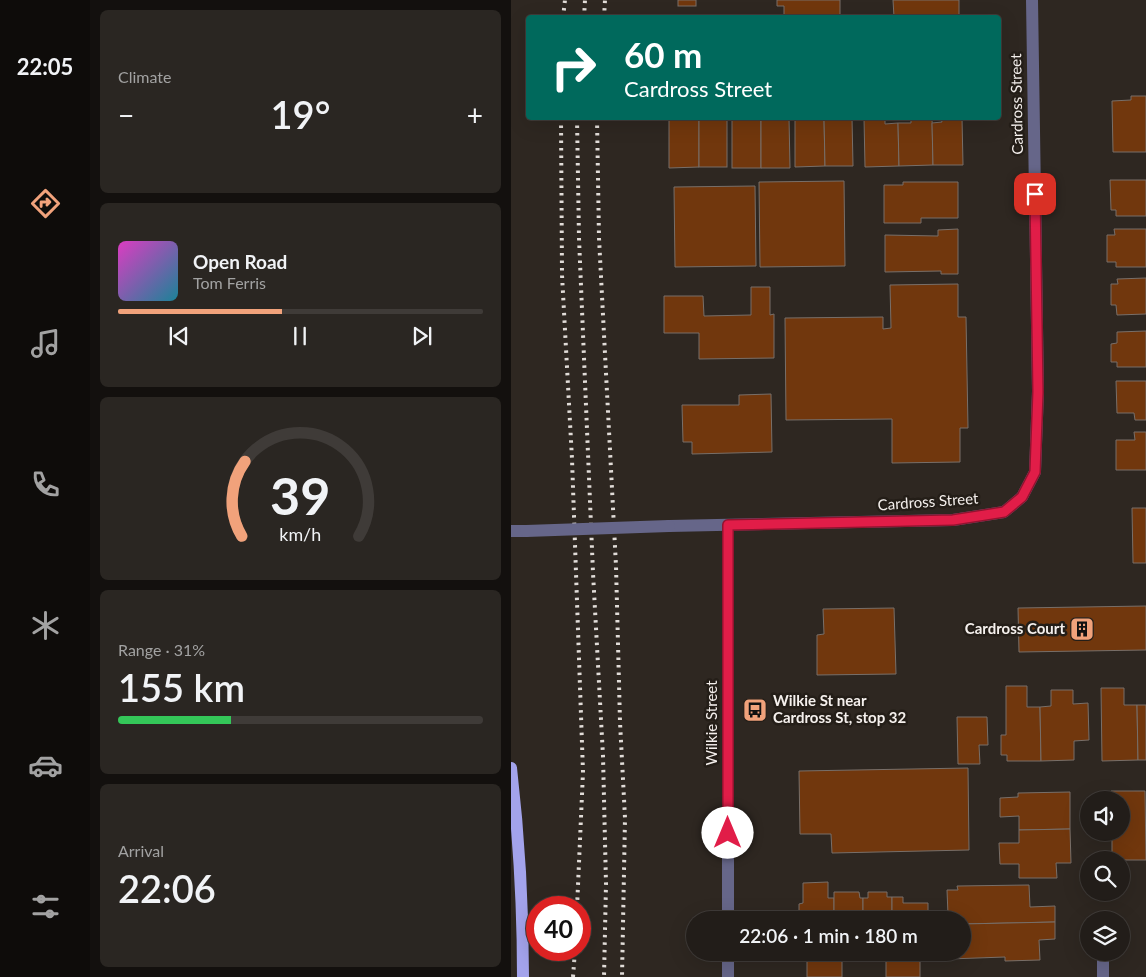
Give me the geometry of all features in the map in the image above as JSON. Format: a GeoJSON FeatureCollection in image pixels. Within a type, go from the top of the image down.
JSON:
{"type":"FeatureCollection","features":[{"type":"Feature","properties":{"kind":"main road"},"geometry":{"type":"LineString","coordinates":[[511,768],[520,870],[523,977]]}},
{"type":"Feature","properties":{"kind":"street","name":"Cardross Street"},"geometry":{"type":"LineString","coordinates":[[511,531],[953,520],[1004,512],[1022,497],[1035,472],[1038,392],[1031,0]]}},
{"type":"Feature","properties":{"kind":"street","name":"Wilkie Street"},"geometry":{"type":"LineString","coordinates":[[728,525],[728,911]]}},
{"type":"Feature","properties":{"kind":"street"},"geometry":{"type":"LineString","coordinates":[[728,961],[728,977]]}},
{"type":"Feature","properties":{"kind":"street"},"geometry":{"type":"LineString","coordinates":[[1103,961],[1103,977]]}},
{"type":"Feature","properties":{"kind":"building"},"geometry":{"type":"Polygon","coordinates":[[[678,0],[696,0],[696,6],[678,6],[678,0]]]}},
{"type":"Feature","properties":{"kind":"building"},"geometry":{"type":"Polygon","coordinates":[[[777,0],[840,0],[840,15],[784,15],[784,6],[777,6],[777,0]]]}},
{"type":"Feature","properties":{"kind":"building"},"geometry":{"type":"Polygon","coordinates":[[[893,0],[959,0],[959,15],[894,15],[893,0]]]}},
{"type":"Feature","properties":{"kind":"building"},"geometry":{"type":"Polygon","coordinates":[[[1131,96],[1146,96],[1146,152],[1113,152],[1112,101],[1131,100],[1131,96]]]}},
{"type":"Feature","properties":{"kind":"building"},"geometry":{"type":"Polygon","coordinates":[[[669,120],[699,120],[699,167],[669,168],[669,120]]]}},
{"type":"Feature","properties":{"kind":"building"},"geometry":{"type":"Polygon","coordinates":[[[699,120],[727,120],[727,167],[699,167],[699,120]]]}},
{"type":"Feature","properties":{"kind":"building"},"geometry":{"type":"Polygon","coordinates":[[[732,120],[761,120],[761,168],[732,168],[732,120]]]}},
{"type":"Feature","properties":{"kind":"building"},"geometry":{"type":"Polygon","coordinates":[[[761,120],[789,120],[790,168],[761,168],[761,120]]]}},
{"type":"Feature","properties":{"kind":"building"},"geometry":{"type":"Polygon","coordinates":[[[795,120],[824,120],[825,166],[795,167],[795,120]]]}},
{"type":"Feature","properties":{"kind":"building"},"geometry":{"type":"Polygon","coordinates":[[[824,120],[852,120],[853,166],[825,166],[824,120]]]}},
{"type":"Feature","properties":{"kind":"building"},"geometry":{"type":"Polygon","coordinates":[[[864,120],[885,120],[885,124],[898,123],[899,166],[865,167],[864,120]]]}},
{"type":"Feature","properties":{"kind":"building"},"geometry":{"type":"Polygon","coordinates":[[[911,120],[932,120],[933,165],[899,166],[898,123],[911,123],[911,120]]]}},
{"type":"Feature","properties":{"kind":"building"},"geometry":{"type":"Polygon","coordinates":[[[942,120],[962,120],[963,165],[933,165],[932,123],[942,122],[942,120]]]}},
{"type":"Feature","properties":{"kind":"building"},"geometry":{"type":"Polygon","coordinates":[[[1110,180],[1146,180],[1146,216],[1116,216],[1116,210],[1111,210],[1110,180]]]}},
{"type":"Feature","properties":{"kind":"building"},"geometry":{"type":"Polygon","coordinates":[[[844,181],[845,266],[760,267],[759,182],[844,181]]]}},
{"type":"Feature","properties":{"kind":"building"},"geometry":{"type":"Polygon","coordinates":[[[903,182],[958,182],[958,218],[921,218],[921,223],[884,223],[884,185],[903,185],[903,182]]]}},
{"type":"Feature","properties":{"kind":"building"},"geometry":{"type":"Polygon","coordinates":[[[755,186],[756,266],[675,267],[674,187],[755,186]]]}},
{"type":"Feature","properties":{"kind":"building"},"geometry":{"type":"Polygon","coordinates":[[[958,229],[958,274],[941,274],[941,271],[885,272],[885,235],[938,236],[938,230],[958,229]]]}},
{"type":"Feature","properties":{"kind":"building"},"geometry":{"type":"Polygon","coordinates":[[[1114,229],[1146,229],[1146,267],[1116,267],[1116,262],[1107,262],[1107,235],[1115,235],[1114,229]]]}},
{"type":"Feature","properties":{"kind":"building"},"geometry":{"type":"Polygon","coordinates":[[[1146,278],[1146,314],[1117,315],[1116,305],[1111,305],[1111,284],[1118,284],[1117,279],[1146,278]]]}},
{"type":"Feature","properties":{"kind":"building"},"geometry":{"type":"Polygon","coordinates":[[[958,284],[958,317],[966,317],[968,428],[960,428],[960,462],[892,463],[892,419],[786,420],[785,318],[883,317],[883,329],[891,328],[890,285],[958,284]]]}},
{"type":"Feature","properties":{"kind":"building"},"geometry":{"type":"Polygon","coordinates":[[[751,287],[770,287],[770,315],[774,314],[774,358],[699,359],[699,333],[664,333],[664,296],[703,296],[704,316],[751,315],[751,287]]]}},
{"type":"Feature","properties":{"kind":"building"},"geometry":{"type":"Polygon","coordinates":[[[1146,331],[1146,367],[1117,367],[1117,362],[1111,362],[1111,344],[1117,343],[1117,332],[1146,331]]]}},
{"type":"Feature","properties":{"kind":"building"},"geometry":{"type":"Polygon","coordinates":[[[1116,381],[1146,381],[1146,420],[1135,420],[1134,413],[1117,413],[1116,381]]]}},
{"type":"Feature","properties":{"kind":"building"},"geometry":{"type":"Polygon","coordinates":[[[771,394],[772,452],[692,454],[692,442],[683,442],[682,405],[739,405],[739,395],[771,394]]]}},
{"type":"Feature","properties":{"kind":"building"},"geometry":{"type":"Polygon","coordinates":[[[1134,432],[1146,432],[1146,470],[1116,470],[1116,440],[1135,440],[1134,432]]]}},
{"type":"Feature","properties":{"kind":"building"},"geometry":{"type":"Polygon","coordinates":[[[1132,508],[1146,508],[1146,563],[1133,563],[1132,508]]]}},
{"type":"Feature","properties":{"kind":"building","name":"Cardross Court"},"geometry":{"type":"Polygon","coordinates":[[[1146,606],[1146,650],[1019,652],[1018,608],[1146,606]]]}},
{"type":"Feature","properties":{"kind":"building"},"geometry":{"type":"Polygon","coordinates":[[[894,608],[896,674],[817,675],[817,635],[824,634],[823,609],[894,608]]]}},
{"type":"Feature","properties":{"kind":"building"},"geometry":{"type":"Polygon","coordinates":[[[1006,686],[1027,686],[1027,707],[1040,707],[1041,761],[1007,761],[1007,755],[1001,755],[1001,735],[1006,735],[1006,686]]]}},
{"type":"Feature","properties":{"kind":"building"},"geometry":{"type":"Polygon","coordinates":[[[1101,688],[1124,688],[1124,705],[1137,705],[1138,760],[1102,761],[1101,688]]]}},
{"type":"Feature","properties":{"kind":"building"},"geometry":{"type":"Polygon","coordinates":[[[1051,690],[1073,690],[1073,704],[1088,703],[1089,740],[1074,741],[1074,760],[1041,761],[1040,707],[1051,706],[1051,690]]]}},
{"type":"Feature","properties":{"kind":"building"},"geometry":{"type":"Polygon","coordinates":[[[1137,705],[1146,705],[1146,760],[1138,760],[1137,705]]]}},
{"type":"Feature","properties":{"kind":"building"},"geometry":{"type":"Polygon","coordinates":[[[957,717],[987,717],[988,745],[979,745],[980,764],[958,764],[957,717]]]}},
{"type":"Feature","properties":{"kind":"building"},"geometry":{"type":"Polygon","coordinates":[[[968,768],[969,850],[832,853],[831,834],[800,834],[799,771],[968,768]]]}},
{"type":"Feature","properties":{"kind":"building"},"geometry":{"type":"Polygon","coordinates":[[[1130,791],[1145,791],[1146,860],[1130,860],[1130,851],[1112,851],[1112,841],[1130,841],[1130,791]]]}},
{"type":"Feature","properties":{"kind":"building"},"geometry":{"type":"Polygon","coordinates":[[[1070,792],[1070,829],[1019,830],[1019,816],[1000,817],[1000,798],[1018,797],[1018,793],[1070,792]]]}},
{"type":"Feature","properties":{"kind":"building"},"geometry":{"type":"Polygon","coordinates":[[[1070,829],[1071,863],[1056,863],[1057,878],[1019,878],[1019,864],[1000,864],[999,843],[1019,843],[1019,830],[1070,829]]]}},
{"type":"Feature","properties":{"kind":"building"},"geometry":{"type":"Polygon","coordinates":[[[828,882],[828,898],[834,898],[834,911],[799,911],[799,904],[803,903],[803,883],[828,882]]]}},
{"type":"Feature","properties":{"kind":"building"},"geometry":{"type":"Polygon","coordinates":[[[1029,885],[1030,907],[1055,906],[1055,922],[971,924],[971,911],[948,911],[947,890],[958,890],[957,886],[1029,885]]]}},
{"type":"Feature","properties":{"kind":"building"},"geometry":{"type":"Polygon","coordinates":[[[834,892],[859,892],[860,898],[863,898],[863,911],[834,911],[834,892]]]}},
{"type":"Feature","properties":{"kind":"building"},"geometry":{"type":"Polygon","coordinates":[[[868,892],[887,892],[887,897],[892,897],[892,911],[863,911],[863,898],[868,898],[868,892]]]}},
{"type":"Feature","properties":{"kind":"building"},"geometry":{"type":"Polygon","coordinates":[[[892,897],[903,897],[903,903],[928,903],[928,911],[892,911],[892,897]]]}},
{"type":"Feature","properties":{"kind":"building"},"geometry":{"type":"Polygon","coordinates":[[[1055,922],[1055,939],[1039,940],[1040,960],[1005,961],[1005,957],[971,958],[971,924],[1055,922]]]}},
{"type":"Feature","properties":{"kind":"building"},"geometry":{"type":"Polygon","coordinates":[[[807,961],[842,961],[842,977],[807,977],[807,961]]]}},
{"type":"Feature","properties":{"kind":"building"},"geometry":{"type":"Polygon","coordinates":[[[886,961],[920,961],[920,977],[886,977],[886,961]]]}},
{"type":"Feature","properties":{"kind":"railway"},"geometry":{"type":"LineString","coordinates":[[563,15],[565,0]]}},
{"type":"Feature","properties":{"kind":"railway"},"geometry":{"type":"LineString","coordinates":[[584,15],[585,0]]}},
{"type":"Feature","properties":{"kind":"railway"},"geometry":{"type":"LineString","coordinates":[[604,15],[605,0]]}},
{"type":"Feature","properties":{"kind":"railway"},"geometry":{"type":"LineString","coordinates":[[561,120],[562,275],[572,459],[583,772],[578,896]]}},
{"type":"Feature","properties":{"kind":"railway"},"geometry":{"type":"LineString","coordinates":[[577,120],[579,238],[593,573],[603,756],[606,884],[604,977]]}},
{"type":"Feature","properties":{"kind":"railway"},"geometry":{"type":"LineString","coordinates":[[597,120],[599,238],[616,566],[620,722],[625,818],[622,977]]}},
{"type":"Feature","properties":{"kind":"railway"},"geometry":{"type":"LineString","coordinates":[[573,977],[574,961]]}},
{"type":"Feature","properties":{"kind":"place","name":"Cardross Court"},"geometry":{"type":"Point","coordinates":[1082,629]}},
{"type":"Feature","properties":{"kind":"place","name":"Wilkie St near Cardross St, stop 32"},"geometry":{"type":"Point","coordinates":[755,710]}},
{"type":"Feature","properties":{"kind":"route"},"geometry":{"type":"LineString","coordinates":[[728,833],[728,525],[953,520],[1004,512],[1022,497],[1035,472],[1038,392],[1035,194]]}}]}
